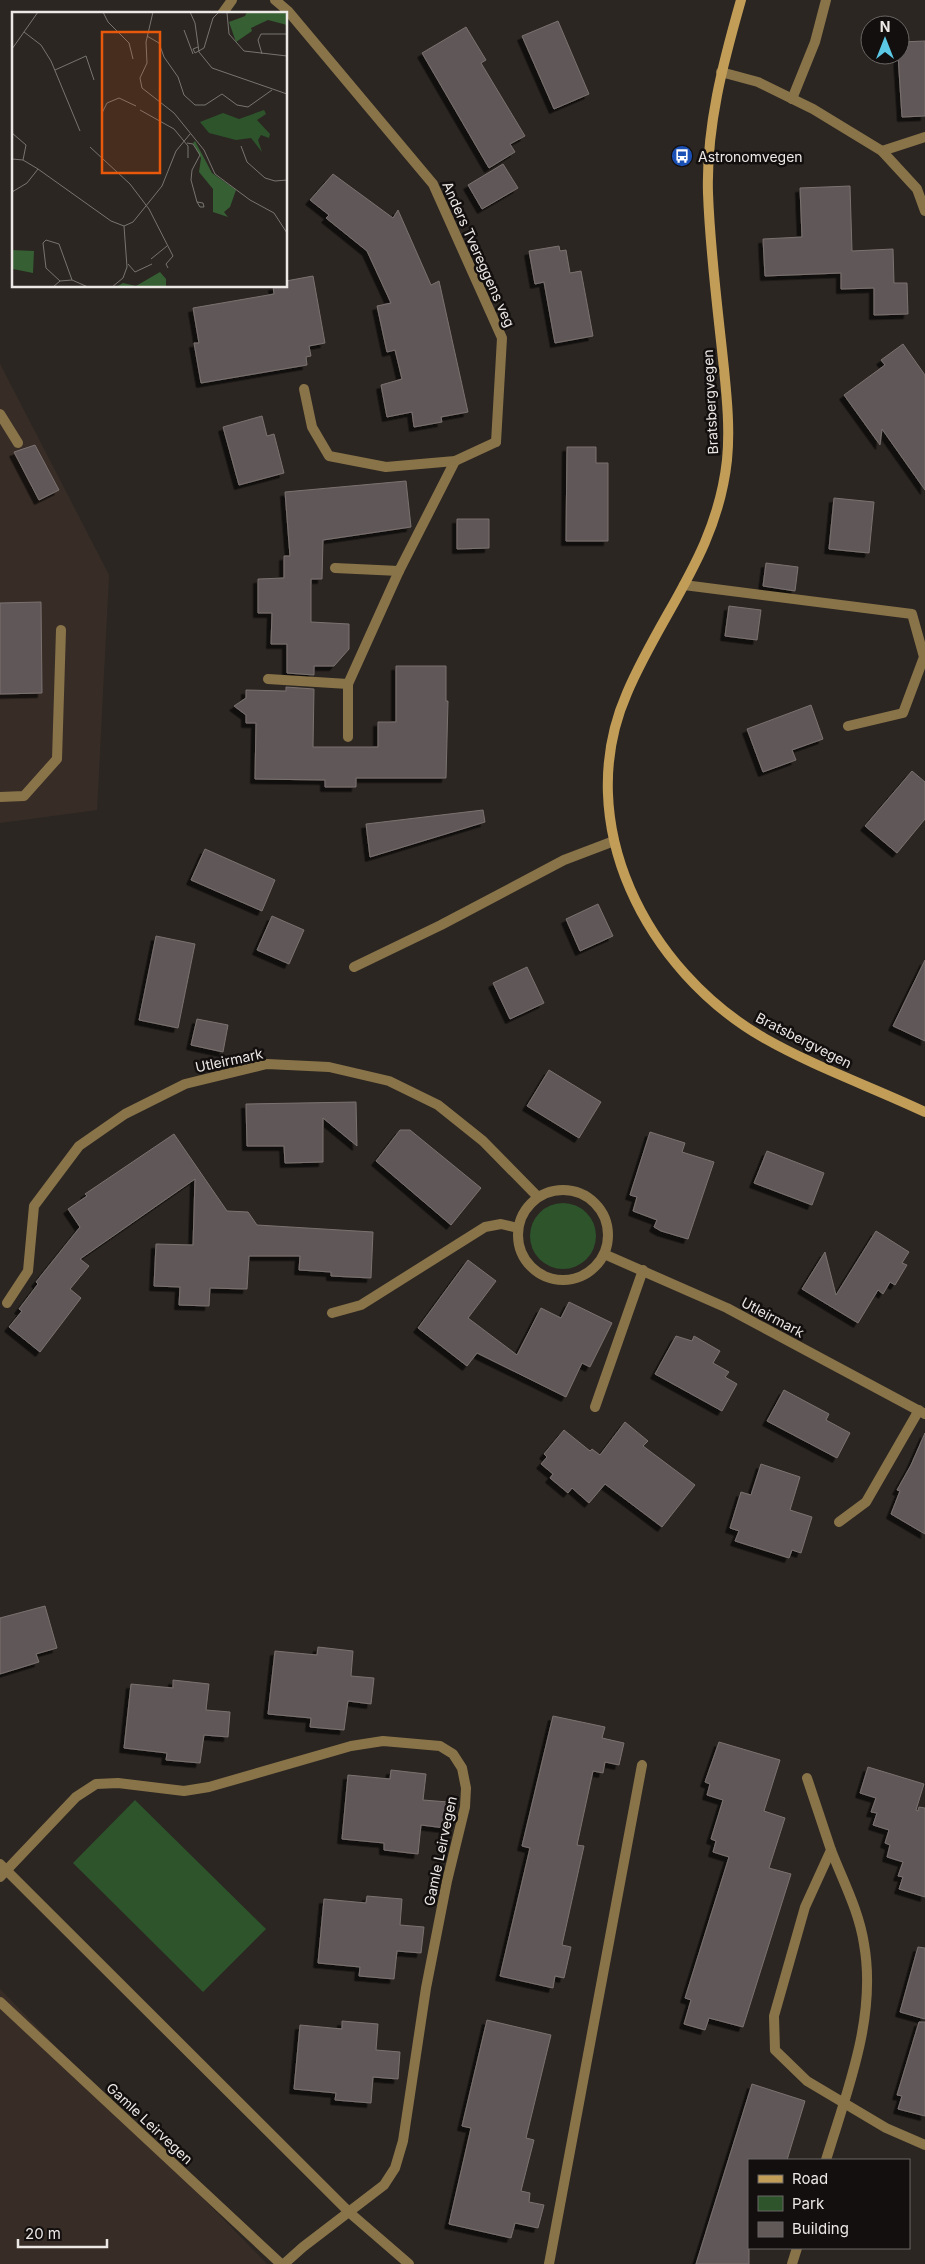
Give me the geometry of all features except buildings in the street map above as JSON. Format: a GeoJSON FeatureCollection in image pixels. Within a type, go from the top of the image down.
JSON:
{"type":"FeatureCollection","features":[{"type":"Feature","properties":{"kind":"main road","name":"Bratsbergvegen"},"geometry":{"type":"LineString","coordinates":[[741,0],[721,72],[707,163],[708,197],[727,397],[728,450],[721,500],[714,525],[704,548],[635,675],[610,740],[606,771],[607,803],[614,842],[625,879],[648,922],[686,974],[712,1000],[764,1038],[810,1061],[925,1112]]}},
{"type":"Feature","properties":{"kind":"street"},"geometry":{"type":"LineString","coordinates":[[223,12],[232,0]]}},
{"type":"Feature","properties":{"kind":"street","name":"Anders Tvereggens veg"},"geometry":{"type":"LineString","coordinates":[[274,0],[288,11],[433,184],[502,338],[496,442],[455,461],[386,467],[329,456],[312,427],[304,389]]}},
{"type":"Feature","properties":{"kind":"street"},"geometry":{"type":"LineString","coordinates":[[792,99],[816,42],[826,0]]}},
{"type":"Feature","properties":{"kind":"street"},"geometry":{"type":"LineString","coordinates":[[721,72],[758,82],[813,109],[882,151],[917,189],[925,211]]}},
{"type":"Feature","properties":{"kind":"street"},"geometry":{"type":"LineString","coordinates":[[882,151],[925,137]]}},
{"type":"Feature","properties":{"kind":"street"},"geometry":{"type":"LineString","coordinates":[[0,414],[18,443]]}},
{"type":"Feature","properties":{"kind":"street"},"geometry":{"type":"LineString","coordinates":[[348,737],[348,684],[399,571],[455,461]]}},
{"type":"Feature","properties":{"kind":"street"},"geometry":{"type":"LineString","coordinates":[[335,568],[399,571]]}},
{"type":"Feature","properties":{"kind":"street"},"geometry":{"type":"LineString","coordinates":[[684,585],[912,614],[924,656],[903,713],[848,726]]}},
{"type":"Feature","properties":{"kind":"street"},"geometry":{"type":"LineString","coordinates":[[0,797],[24,796],[58,759],[61,630]]}},
{"type":"Feature","properties":{"kind":"street"},"geometry":{"type":"LineString","coordinates":[[268,679],[348,684]]}},
{"type":"Feature","properties":{"kind":"street"},"geometry":{"type":"LineString","coordinates":[[354,967],[441,925],[564,860],[614,842]]}},
{"type":"Feature","properties":{"kind":"street","name":"Utleirmark"},"geometry":{"type":"LineString","coordinates":[[6,1303],[28,1271],[34,1206],[79,1146],[125,1114],[185,1084],[267,1064],[329,1067],[380,1079],[438,1105],[483,1141],[538,1197]]}},
{"type":"Feature","properties":{"kind":"street"},"geometry":{"type":"LineString","coordinates":[[563,1190],[576,1192],[597,1206],[604,1217],[607,1229],[604,1254],[586,1273],[575,1278],[549,1278],[538,1272],[525,1259],[518,1241],[518,1228],[522,1216],[538,1197],[550,1192],[563,1190]]}},
{"type":"Feature","properties":{"kind":"street"},"geometry":{"type":"LineString","coordinates":[[332,1313],[361,1305],[485,1227],[501,1224],[518,1228]]}},
{"type":"Feature","properties":{"kind":"street","name":"Utleirmark"},"geometry":{"type":"LineString","coordinates":[[604,1254],[727,1308],[922,1412]]}},
{"type":"Feature","properties":{"kind":"street"},"geometry":{"type":"LineString","coordinates":[[595,1407],[643,1270]]}},
{"type":"Feature","properties":{"kind":"street"},"geometry":{"type":"LineString","coordinates":[[839,1522],[866,1502],[922,1412]]}},
{"type":"Feature","properties":{"kind":"street","name":"Gamle Leirvegen"},"geometry":{"type":"LineString","coordinates":[[0,2002],[282,2264],[350,2213],[384,2185],[395,2168],[402,2142],[425,1996],[447,1881],[465,1807],[466,1788],[462,1768],[453,1754],[440,1746],[383,1741],[351,1746],[209,1787],[184,1791],[118,1783],[96,1784],[76,1797],[2,1870],[350,2213]]}},
{"type":"Feature","properties":{"kind":"street"},"geometry":{"type":"LineString","coordinates":[[549,2264],[642,1765]]}},
{"type":"Feature","properties":{"kind":"street"},"geometry":{"type":"LineString","coordinates":[[807,1778],[831,1850],[856,1912],[864,1945],[866,1983],[863,2023],[855,2069],[826,2159]]}},
{"type":"Feature","properties":{"kind":"street"},"geometry":{"type":"LineString","coordinates":[[831,1850],[805,1907],[781,1990],[774,2016],[775,2050],[807,2081],[843,2104],[886,2128],[925,2145]]}},
{"type":"Feature","properties":{"kind":"street"},"geometry":{"type":"LineString","coordinates":[[350,2213],[409,2264]]}},
{"type":"Feature","properties":{"kind":"street"},"geometry":{"type":"LineString","coordinates":[[792,2264],[797,2249]]}},
{"type":"Feature","properties":{"kind":"shaded area"},"geometry":{"type":"Polygon","coordinates":[[[0,364],[109,575],[97,810],[0,823],[0,364]]]}},
{"type":"Feature","properties":{"kind":"shaded area"},"geometry":{"type":"Polygon","coordinates":[[[0,1989],[267,2264],[0,2264],[0,1989]]]}},
{"type":"Feature","properties":{"kind":"green space"},"geometry":{"type":"Polygon","coordinates":[[[557,1203],[569,1203],[581,1208],[591,1218],[596,1230],[594,1249],[581,1264],[569,1269],[557,1269],[545,1264],[535,1254],[530,1242],[530,1230],[535,1218],[545,1208],[557,1203]]]}},
{"type":"Feature","properties":{"kind":"green space"},"geometry":{"type":"Polygon","coordinates":[[[135,1800],[266,1929],[203,1992],[73,1863],[135,1800]]]}},
{"type":"Feature","properties":{"kind":"place","name":"Astronomvegen"},"geometry":{"type":"Point","coordinates":[682,156]}}]}
